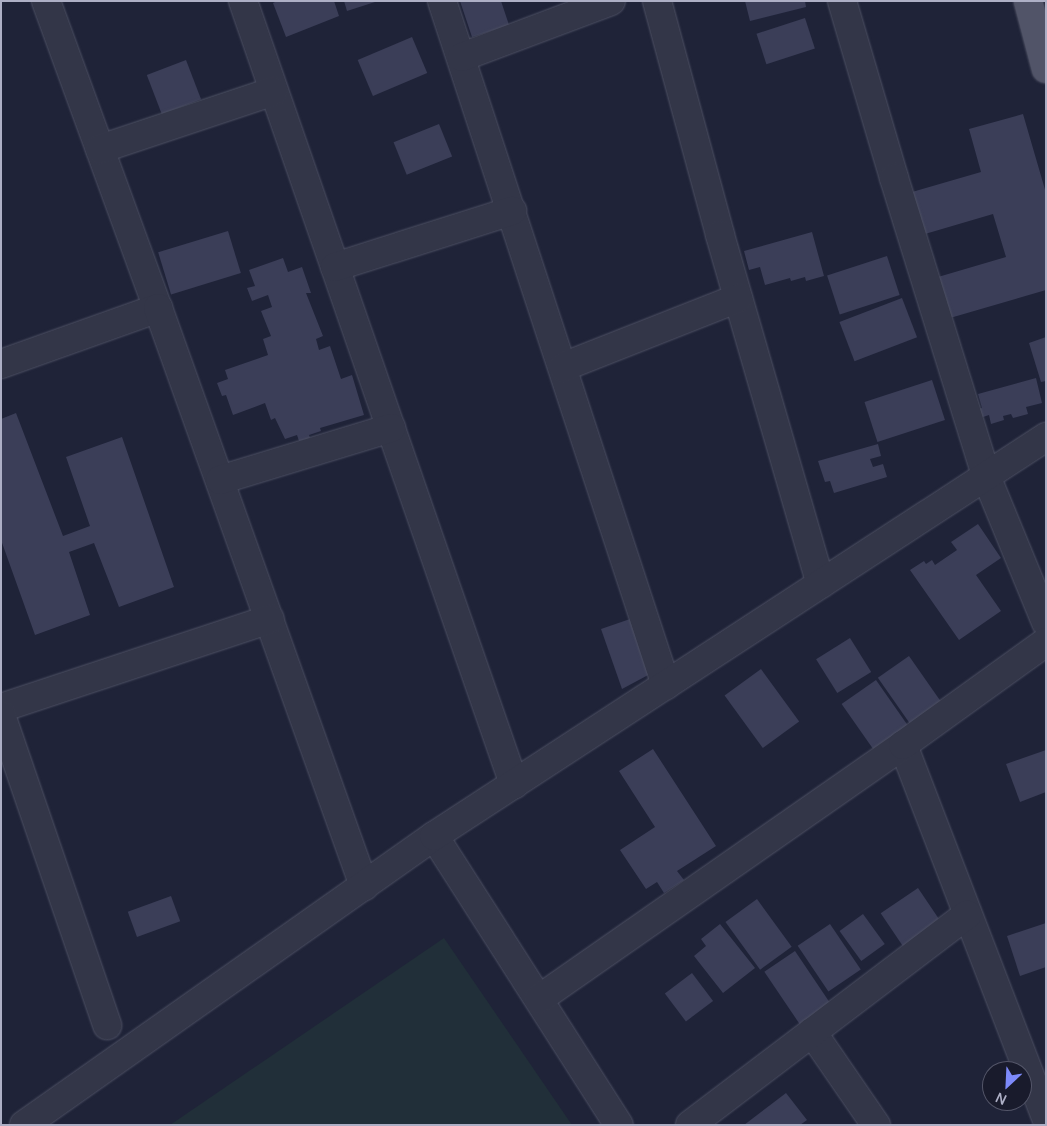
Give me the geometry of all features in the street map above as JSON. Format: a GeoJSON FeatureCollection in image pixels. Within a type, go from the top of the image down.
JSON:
{"type":"FeatureCollection","features":[{"type":"Feature","properties":{"kind":"main road"},"geometry":{"type":"LineString","coordinates":[[1028,1],[1046,69]]}},
{"type":"Feature","properties":{"kind":"street"},"geometry":{"type":"LineString","coordinates":[[46,1],[270,619],[364,886]]}},
{"type":"Feature","properties":{"kind":"street"},"geometry":{"type":"LineString","coordinates":[[243,1],[514,784]]}},
{"type":"Feature","properties":{"kind":"street"},"geometry":{"type":"LineString","coordinates":[[442,1],[462,57],[666,685]]}},
{"type":"Feature","properties":{"kind":"street"},"geometry":{"type":"LineString","coordinates":[[462,57],[611,1]]}},
{"type":"Feature","properties":{"kind":"street"},"geometry":{"type":"LineString","coordinates":[[657,1],[738,298],[821,584]]}},
{"type":"Feature","properties":{"kind":"street"},"geometry":{"type":"LineString","coordinates":[[842,1],[894,178],[986,476],[1046,622]]}},
{"type":"Feature","properties":{"kind":"street"},"geometry":{"type":"LineString","coordinates":[[100,149],[274,91]]}},
{"type":"Feature","properties":{"kind":"street"},"geometry":{"type":"LineString","coordinates":[[335,267],[512,211]]}},
{"type":"Feature","properties":{"kind":"street"},"geometry":{"type":"LineString","coordinates":[[563,367],[738,298]]}},
{"type":"Feature","properties":{"kind":"street"},"geometry":{"type":"LineString","coordinates":[[1,364],[158,308]]}},
{"type":"Feature","properties":{"kind":"street"},"geometry":{"type":"LineString","coordinates":[[220,480],[391,428]]}},
{"type":"Feature","properties":{"kind":"street"},"geometry":{"type":"LineString","coordinates":[[24,1125],[434,836],[1046,437]]}},
{"type":"Feature","properties":{"kind":"street"},"geometry":{"type":"LineString","coordinates":[[1,708],[270,619]]}},
{"type":"Feature","properties":{"kind":"street"},"geometry":{"type":"LineString","coordinates":[[539,999],[904,745],[1046,642]]}},
{"type":"Feature","properties":{"kind":"street"},"geometry":{"type":"LineString","coordinates":[[1,715],[107,1025]]}},
{"type":"Feature","properties":{"kind":"street"},"geometry":{"type":"LineString","coordinates":[[904,745],[967,915],[1046,1117]]}},
{"type":"Feature","properties":{"kind":"street"},"geometry":{"type":"LineString","coordinates":[[434,836],[619,1125]]}},
{"type":"Feature","properties":{"kind":"street"},"geometry":{"type":"LineString","coordinates":[[690,1125],[967,915]]}},
{"type":"Feature","properties":{"kind":"street"},"geometry":{"type":"LineString","coordinates":[[812,1032],[876,1125]]}},
{"type":"Feature","properties":{"kind":"shaded area"},"geometry":{"type":"Polygon","coordinates":[[[444,938],[572,1125],[170,1125],[444,938]]]}},
{"type":"Feature","properties":{"kind":"building"},"geometry":{"type":"Polygon","coordinates":[[[277,1],[334,1],[339,16],[286,37],[273,3],[277,1]]]}},
{"type":"Feature","properties":{"kind":"building"},"geometry":{"type":"Polygon","coordinates":[[[344,1],[375,1],[375,2],[347,11],[344,1]]]}},
{"type":"Feature","properties":{"kind":"building"},"geometry":{"type":"Polygon","coordinates":[[[460,1],[501,1],[509,25],[472,37],[460,1]]]}},
{"type":"Feature","properties":{"kind":"building"},"geometry":{"type":"Polygon","coordinates":[[[745,1],[805,1],[806,7],[750,21],[745,1]]]}},
{"type":"Feature","properties":{"kind":"building"},"geometry":{"type":"Polygon","coordinates":[[[805,18],[815,48],[766,64],[756,34],[805,18]]]}},
{"type":"Feature","properties":{"kind":"building"},"geometry":{"type":"Polygon","coordinates":[[[412,37],[427,73],[373,96],[358,60],[412,37]]]}},
{"type":"Feature","properties":{"kind":"building"},"geometry":{"type":"Polygon","coordinates":[[[186,60],[201,99],[162,114],[147,75],[186,60]]]}},
{"type":"Feature","properties":{"kind":"building"},"geometry":{"type":"Polygon","coordinates":[[[1023,114],[1046,193],[1046,290],[950,318],[938,277],[1006,257],[993,214],[925,234],[912,192],[981,172],[969,129],[1023,114]]]}},
{"type":"Feature","properties":{"kind":"building"},"geometry":{"type":"Polygon","coordinates":[[[439,124],[452,156],[407,175],[394,142],[439,124]]]}},
{"type":"Feature","properties":{"kind":"building"},"geometry":{"type":"Polygon","coordinates":[[[228,231],[241,273],[171,294],[158,252],[228,231]]]}},
{"type":"Feature","properties":{"kind":"building"},"geometry":{"type":"Polygon","coordinates":[[[812,232],[824,276],[806,281],[805,277],[791,281],[790,278],[765,285],[760,267],[749,270],[744,251],[812,232]]]}},
{"type":"Feature","properties":{"kind":"building"},"geometry":{"type":"Polygon","coordinates":[[[887,256],[900,295],[840,314],[827,275],[887,256]]]}},
{"type":"Feature","properties":{"kind":"building"},"geometry":{"type":"Polygon","coordinates":[[[283,258],[288,272],[302,267],[311,293],[306,293],[323,336],[316,339],[319,350],[330,346],[341,379],[352,375],[364,415],[320,428],[321,431],[309,435],[310,438],[299,441],[297,435],[285,439],[275,418],[271,420],[265,403],[233,415],[226,395],[222,396],[217,383],[228,379],[225,370],[268,355],[263,339],[271,336],[261,311],[272,307],[268,295],[252,301],[247,288],[255,286],[249,270],[283,258]]]}},
{"type":"Feature","properties":{"kind":"building"},"geometry":{"type":"Polygon","coordinates":[[[902,298],[917,337],[855,361],[839,322],[902,298]]]}},
{"type":"Feature","properties":{"kind":"building"},"geometry":{"type":"Polygon","coordinates":[[[1046,337],[1046,381],[1041,382],[1029,343],[1046,337]]]}},
{"type":"Feature","properties":{"kind":"building"},"geometry":{"type":"Polygon","coordinates":[[[1036,378],[1042,403],[1026,407],[1028,414],[1013,418],[1011,414],[1003,416],[1004,420],[991,424],[989,415],[980,418],[978,409],[982,408],[978,394],[1036,378]]]}},
{"type":"Feature","properties":{"kind":"building"},"geometry":{"type":"Polygon","coordinates":[[[932,380],[945,420],[877,442],[864,402],[932,380]]]}},
{"type":"Feature","properties":{"kind":"building"},"geometry":{"type":"Polygon","coordinates":[[[16,413],[63,536],[90,526],[66,457],[122,437],[174,587],[119,607],[94,543],[69,552],[90,615],[35,635],[1,540],[1,419],[16,413]]]}},
{"type":"Feature","properties":{"kind":"building"},"geometry":{"type":"Polygon","coordinates":[[[878,444],[881,456],[870,459],[873,467],[883,464],[887,477],[834,493],[830,481],[825,482],[818,461],[878,444]]]}},
{"type":"Feature","properties":{"kind":"building"},"geometry":{"type":"Polygon","coordinates":[[[978,524],[1001,558],[976,575],[1001,611],[959,640],[910,570],[924,561],[926,564],[932,560],[935,565],[957,550],[951,542],[978,524]]]}},
{"type":"Feature","properties":{"kind":"building"},"geometry":{"type":"Polygon","coordinates":[[[633,618],[650,674],[622,689],[601,629],[633,618]]]}},
{"type":"Feature","properties":{"kind":"building"},"geometry":{"type":"Polygon","coordinates":[[[850,638],[871,672],[837,693],[816,659],[850,638]]]}},
{"type":"Feature","properties":{"kind":"building"},"geometry":{"type":"Polygon","coordinates":[[[909,656],[942,703],[911,724],[878,678],[909,656]]]}},
{"type":"Feature","properties":{"kind":"building"},"geometry":{"type":"Polygon","coordinates":[[[761,669],[799,722],[763,748],[725,695],[761,669]]]}},
{"type":"Feature","properties":{"kind":"building"},"geometry":{"type":"Polygon","coordinates":[[[876,680],[909,728],[875,752],[842,704],[876,680]]]}},
{"type":"Feature","properties":{"kind":"building"},"geometry":{"type":"Polygon","coordinates":[[[653,749],[716,846],[677,871],[684,880],[664,893],[657,882],[646,889],[620,850],[655,827],[619,771],[653,749]]]}},
{"type":"Feature","properties":{"kind":"building"},"geometry":{"type":"Polygon","coordinates":[[[1046,750],[1046,792],[1020,802],[1006,764],[1046,750]]]}},
{"type":"Feature","properties":{"kind":"building"},"geometry":{"type":"Polygon","coordinates":[[[918,888],[945,928],[908,953],[881,913],[918,888]]]}},
{"type":"Feature","properties":{"kind":"building"},"geometry":{"type":"Polygon","coordinates":[[[171,896],[180,921],[137,937],[128,912],[171,896]]]}},
{"type":"Feature","properties":{"kind":"building"},"geometry":{"type":"Polygon","coordinates":[[[757,899],[792,947],[760,970],[725,922],[757,899]]]}},
{"type":"Feature","properties":{"kind":"building"},"geometry":{"type":"Polygon","coordinates":[[[863,914],[885,944],[861,961],[840,931],[863,914]]]}},
{"type":"Feature","properties":{"kind":"building"},"geometry":{"type":"Polygon","coordinates":[[[1046,923],[1046,967],[1020,976],[1007,936],[1046,923]]]}},
{"type":"Feature","properties":{"kind":"building"},"geometry":{"type":"Polygon","coordinates":[[[720,924],[755,968],[723,993],[694,956],[706,946],[701,939],[720,924]]]}},
{"type":"Feature","properties":{"kind":"building"},"geometry":{"type":"Polygon","coordinates":[[[830,924],[861,970],[828,991],[798,946],[830,924]]]}},
{"type":"Feature","properties":{"kind":"building"},"geometry":{"type":"Polygon","coordinates":[[[795,951],[832,1006],[801,1026],[764,972],[795,951]]]}},
{"type":"Feature","properties":{"kind":"building"},"geometry":{"type":"Polygon","coordinates":[[[692,973],[713,1001],[686,1021],[665,993],[692,973]]]}},
{"type":"Feature","properties":{"kind":"building"},"geometry":{"type":"Polygon","coordinates":[[[786,1093],[807,1120],[800,1125],[744,1125],[786,1093]]]}}]}
